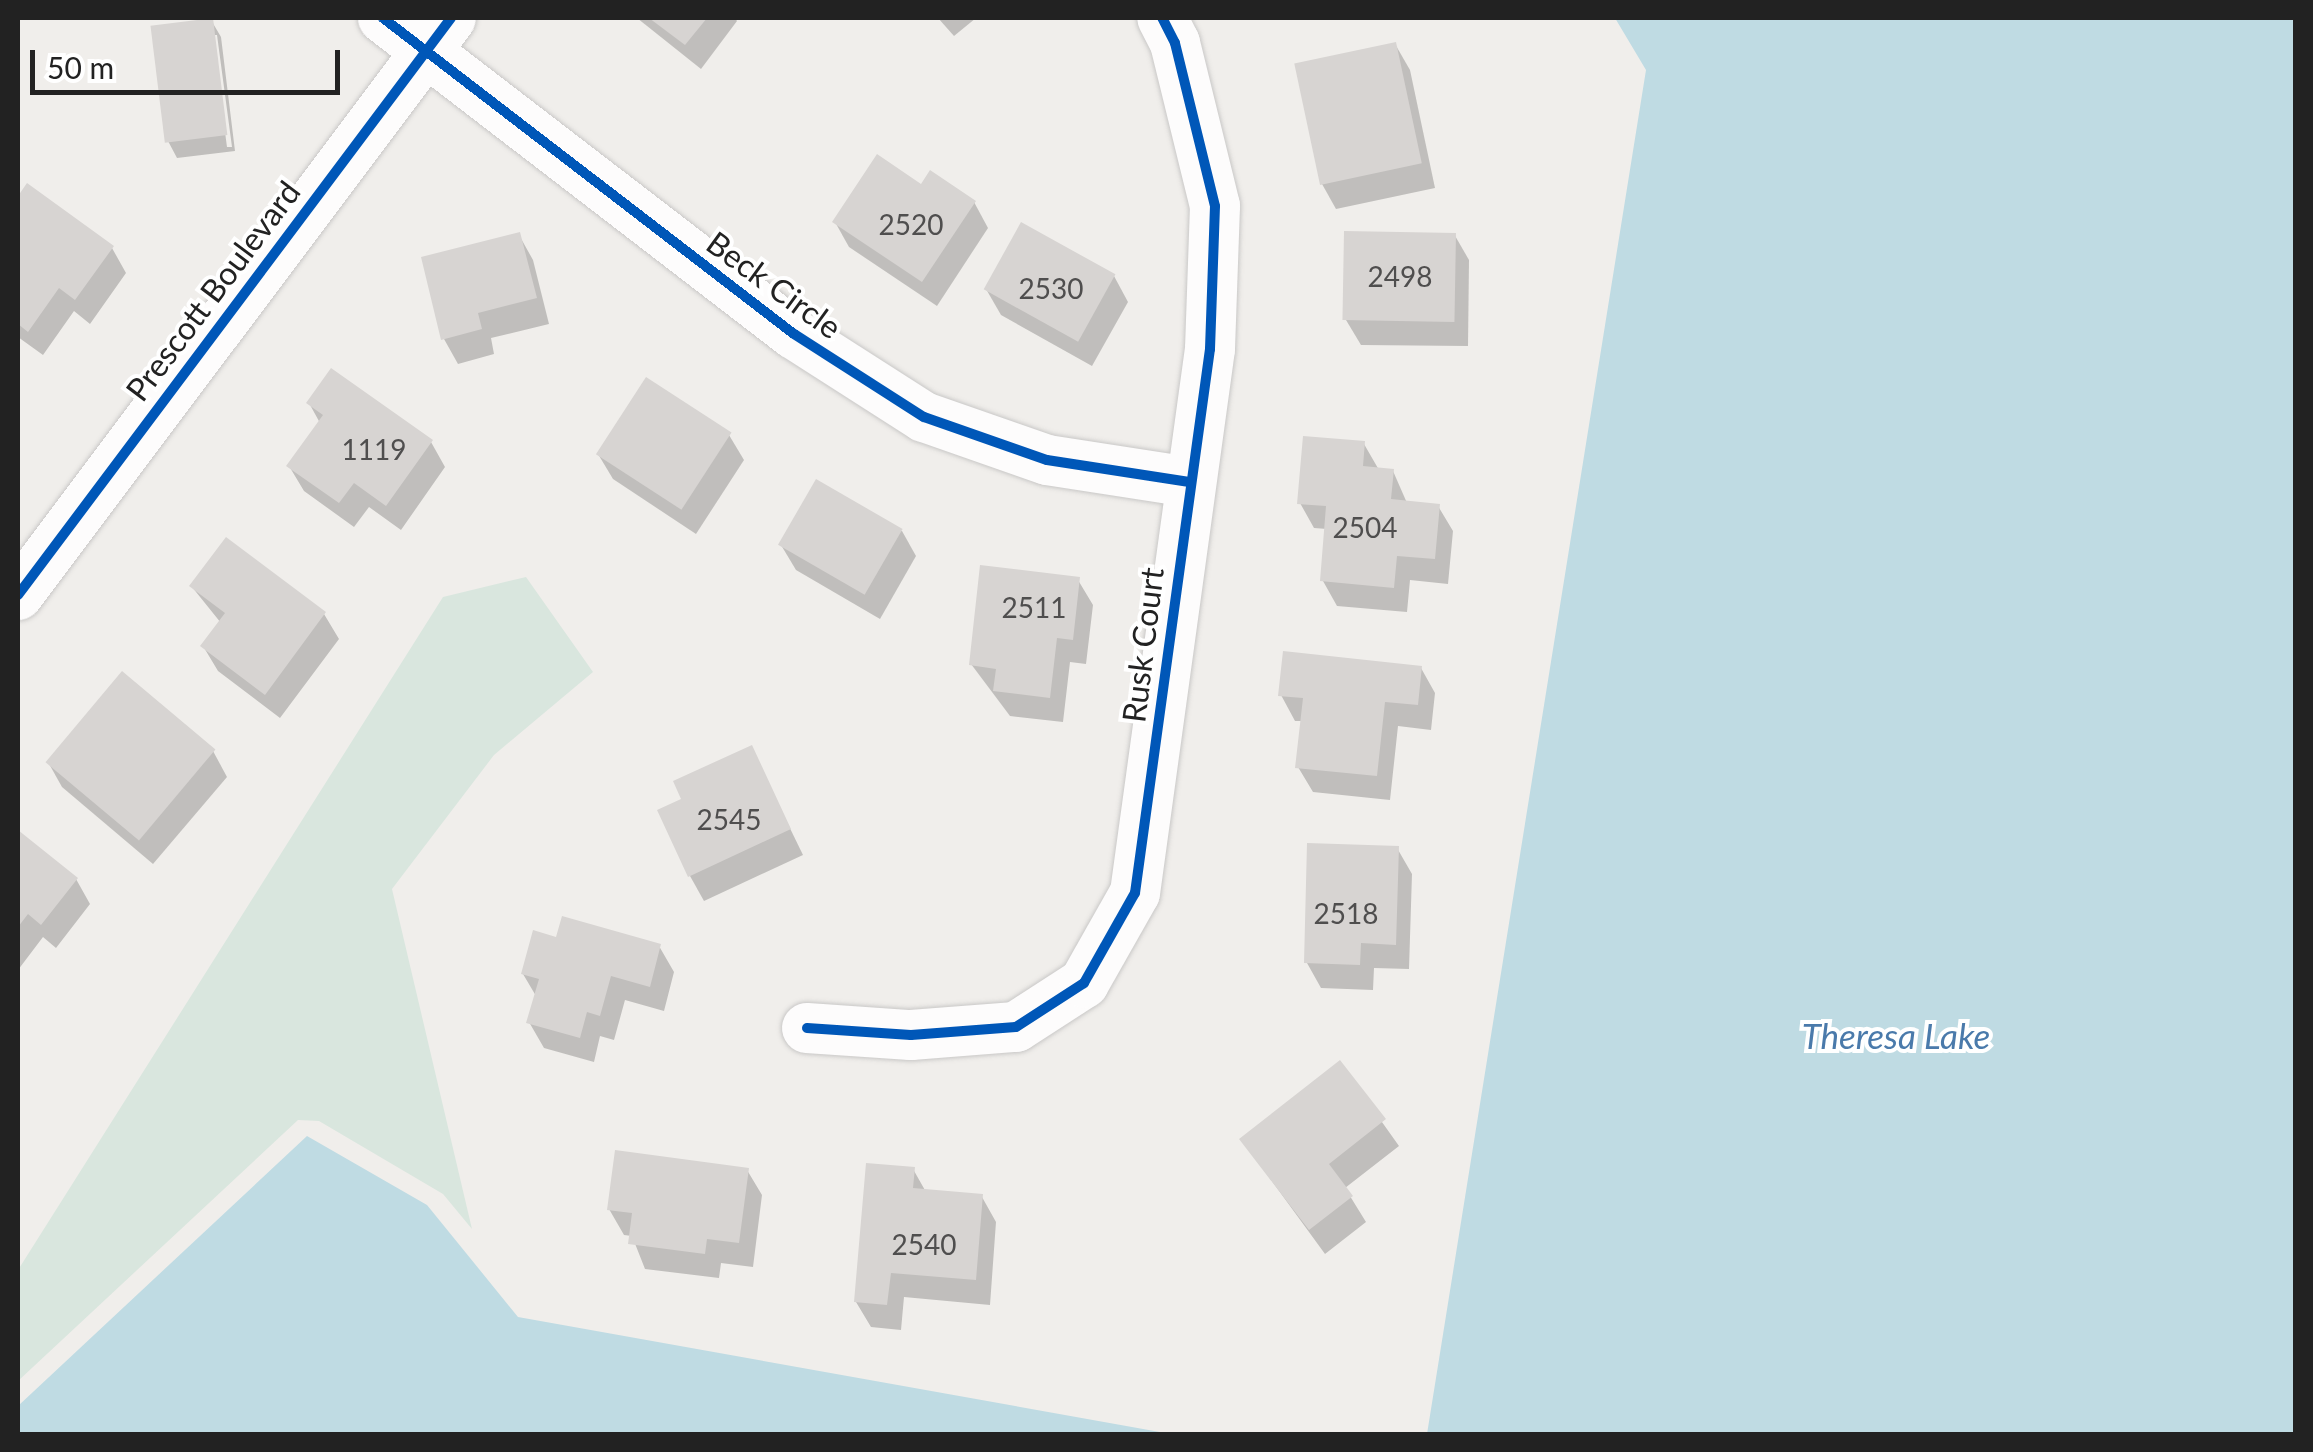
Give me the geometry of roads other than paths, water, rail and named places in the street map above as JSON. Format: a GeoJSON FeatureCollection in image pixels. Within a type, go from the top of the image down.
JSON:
{"type":"FeatureCollection","features":[{"type":"Feature","properties":{"kind":"street","name":"Beck Circle"},"geometry":{"type":"LineString","coordinates":[[382,18],[437,35],[794,334],[924,418],[1048,460],[1189,482]]}},
{"type":"Feature","properties":{"kind":"street","name":"Rusk Court"},"geometry":{"type":"LineString","coordinates":[[806,1028],[911,1036],[1016,1027],[1084,983],[1136,892],[1210,349],[1215,206],[1176,43],[1162,18]]}},
{"type":"Feature","properties":{"kind":"street","name":"Prescott Boulevard"},"geometry":{"type":"LineString","coordinates":[[18,594],[437,35]]}},
{"type":"Feature","properties":{"kind":"water","name":"Theresa Lake"},"geometry":{"type":"Polygon","coordinates":[[[1615,18],[2295,18],[2295,1434],[1427,1434],[1646,70],[1615,18]]]}},
{"type":"Feature","properties":{"kind":"water"},"geometry":{"type":"Polygon","coordinates":[[[307,1136],[427,1205],[518,1317],[1171,1434],[18,1434],[18,1406],[307,1136]]]}}]}
